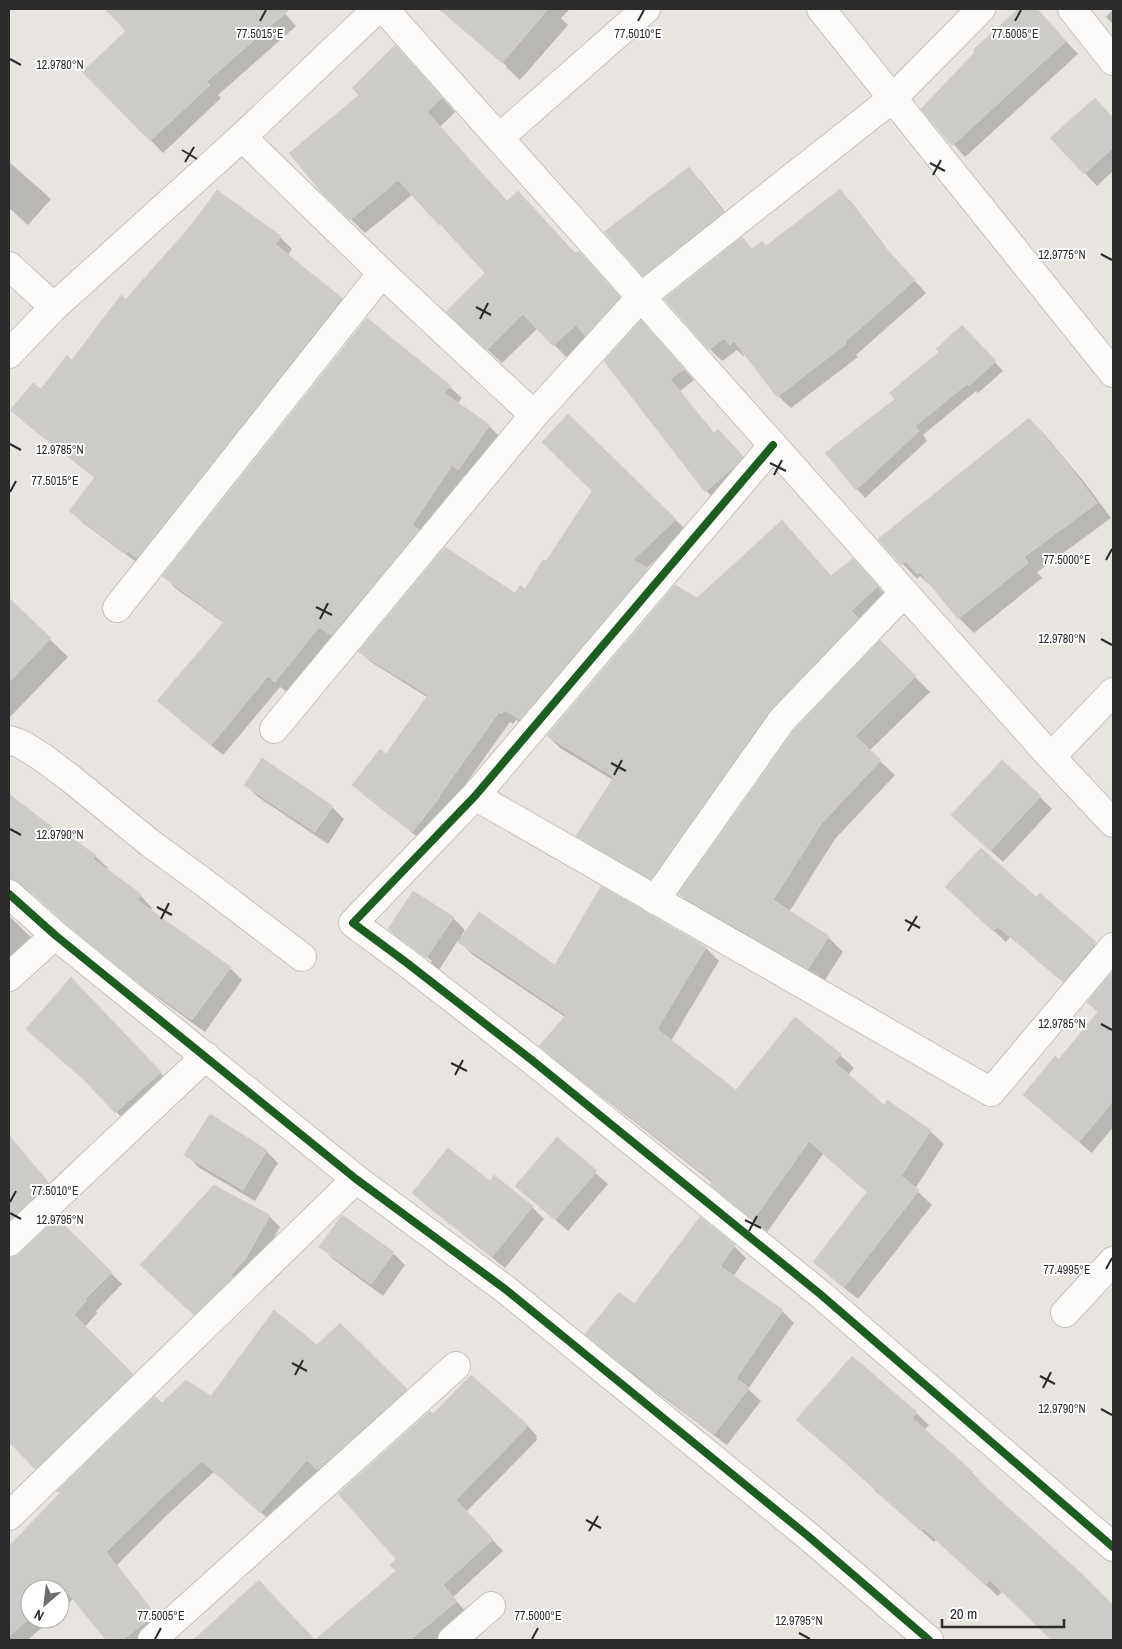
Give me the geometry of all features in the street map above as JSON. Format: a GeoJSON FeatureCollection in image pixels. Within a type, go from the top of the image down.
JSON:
{"type":"FeatureCollection","features":[{"type":"Feature","properties":{"kind":"street"},"geometry":{"type":"LineString","coordinates":[[9,354],[54,307],[242,137],[377,9]]}},
{"type":"Feature","properties":{"kind":"street"},"geometry":{"type":"LineString","coordinates":[[384,9],[904,593],[1113,823]]}},
{"type":"Feature","properties":{"kind":"street"},"geometry":{"type":"LineString","coordinates":[[499,138],[646,9]]}},
{"type":"Feature","properties":{"kind":"street"},"geometry":{"type":"LineString","coordinates":[[822,9],[1113,373]]}},
{"type":"Feature","properties":{"kind":"street"},"geometry":{"type":"LineString","coordinates":[[274,729],[534,415],[641,297],[893,98],[980,9]]}},
{"type":"Feature","properties":{"kind":"street"},"geometry":{"type":"LineString","coordinates":[[1072,9],[1113,61]]}},
{"type":"Feature","properties":{"kind":"street"},"geometry":{"type":"LineString","coordinates":[[242,137],[382,273],[534,415]]}},
{"type":"Feature","properties":{"kind":"street"},"geometry":{"type":"LineString","coordinates":[[9,266],[54,307]]}},
{"type":"Feature","properties":{"kind":"street"},"geometry":{"type":"LineString","coordinates":[[117,608],[382,273]]}},
{"type":"Feature","properties":{"kind":"street"},"geometry":{"type":"LineString","coordinates":[[773,446],[475,796],[353,923],[533,1061],[820,1294],[1113,1547]]}},
{"type":"Feature","properties":{"kind":"street"},"geometry":{"type":"LineString","coordinates":[[655,900],[782,720],[904,593]]}},
{"type":"Feature","properties":{"kind":"street"},"geometry":{"type":"LineString","coordinates":[[1051,757],[1113,692]]}},
{"type":"Feature","properties":{"kind":"street"},"geometry":{"type":"LineString","coordinates":[[9,740],[21,744],[42,756],[150,843],[302,957]]}},
{"type":"Feature","properties":{"kind":"street"},"geometry":{"type":"LineString","coordinates":[[475,796],[991,1092],[1113,947]]}},
{"type":"Feature","properties":{"kind":"street"},"geometry":{"type":"LineString","coordinates":[[9,894],[55,935],[356,1179],[506,1289],[808,1536],[929,1640]]}},
{"type":"Feature","properties":{"kind":"street"},"geometry":{"type":"LineString","coordinates":[[9,976],[55,935]]}},
{"type":"Feature","properties":{"kind":"street"},"geometry":{"type":"LineString","coordinates":[[9,1242],[206,1056]]}},
{"type":"Feature","properties":{"kind":"street"},"geometry":{"type":"LineString","coordinates":[[9,1516],[356,1179]]}},
{"type":"Feature","properties":{"kind":"street"},"geometry":{"type":"LineString","coordinates":[[1065,1313],[1113,1261]]}},
{"type":"Feature","properties":{"kind":"street"},"geometry":{"type":"LineString","coordinates":[[152,1640],[456,1366]]}},
{"type":"Feature","properties":{"kind":"street"},"geometry":{"type":"LineString","coordinates":[[452,1640],[491,1606]]}},
{"type":"Feature","properties":{"kind":"building"},"geometry":{"type":"Polygon","coordinates":[[[105,9],[290,9],[206,82],[210,85],[150,141],[82,72],[126,31],[105,9]]]}},
{"type":"Feature","properties":{"kind":"building"},"geometry":{"type":"Polygon","coordinates":[[[439,9],[548,9],[502,63],[439,9]]]}},
{"type":"Feature","properties":{"kind":"building"},"geometry":{"type":"Polygon","coordinates":[[[1018,9],[1037,9],[1066,41],[952,146],[921,109],[975,52],[973,50],[1018,9]]]}},
{"type":"Feature","properties":{"kind":"building"},"geometry":{"type":"Polygon","coordinates":[[[395,45],[442,97],[427,112],[507,201],[518,191],[575,253],[579,251],[620,297],[585,336],[576,325],[553,346],[523,314],[487,350],[446,312],[485,273],[398,180],[350,220],[322,193],[289,153],[359,95],[352,88],[395,45]]]}},
{"type":"Feature","properties":{"kind":"building"},"geometry":{"type":"Polygon","coordinates":[[[1095,98],[1113,118],[1113,148],[1084,174],[1050,138],[1095,98]]]}},
{"type":"Feature","properties":{"kind":"building"},"geometry":{"type":"Polygon","coordinates":[[[689,167],[723,212],[643,276],[604,232],[689,167]]]}},
{"type":"Feature","properties":{"kind":"building"},"geometry":{"type":"Polygon","coordinates":[[[840,189],[882,244],[915,280],[845,342],[846,344],[777,397],[734,341],[730,345],[724,338],[709,350],[664,299],[742,237],[752,249],[762,241],[766,246],[840,189]]]}},
{"type":"Feature","properties":{"kind":"building"},"geometry":{"type":"Polygon","coordinates":[[[217,190],[281,236],[275,244],[342,298],[137,558],[128,551],[126,553],[69,511],[95,477],[10,410],[33,383],[41,389],[67,355],[72,360],[121,295],[126,299],[193,223],[217,190]]]}},
{"type":"Feature","properties":{"kind":"building"},"geometry":{"type":"Polygon","coordinates":[[[367,318],[451,386],[444,393],[490,425],[458,470],[452,465],[412,525],[419,530],[331,635],[319,627],[275,682],[268,676],[211,745],[157,701],[224,622],[162,576],[367,318]]]}},
{"type":"Feature","properties":{"kind":"building"},"geometry":{"type":"Polygon","coordinates":[[[641,320],[684,369],[670,379],[714,433],[718,429],[743,456],[736,465],[705,492],[604,361],[641,320]]]}},
{"type":"Feature","properties":{"kind":"building"},"geometry":{"type":"Polygon","coordinates":[[[962,325],[996,361],[969,386],[967,384],[915,426],[919,431],[856,490],[825,453],[895,399],[889,393],[939,352],[936,349],[962,325]]]}},
{"type":"Feature","properties":{"kind":"building"},"geometry":{"type":"Polygon","coordinates":[[[568,414],[676,519],[633,560],[648,568],[520,719],[504,710],[502,714],[499,712],[440,797],[412,832],[352,785],[380,749],[386,754],[428,695],[358,652],[445,547],[515,593],[520,585],[525,589],[543,560],[546,561],[592,491],[542,442],[568,414]]]}},
{"type":"Feature","properties":{"kind":"building"},"geometry":{"type":"Polygon","coordinates":[[[1029,418],[1097,503],[1024,557],[1028,563],[958,619],[920,572],[917,574],[906,561],[901,565],[878,539],[1029,418]]]}},
{"type":"Feature","properties":{"kind":"building"},"geometry":{"type":"Polygon","coordinates":[[[782,520],[831,576],[853,558],[878,586],[851,611],[858,618],[769,711],[651,879],[576,836],[614,777],[547,736],[675,585],[697,598],[782,520]]]}},
{"type":"Feature","properties":{"kind":"building"},"geometry":{"type":"Polygon","coordinates":[[[9,598],[51,638],[9,682],[9,598]]]}},
{"type":"Feature","properties":{"kind":"building"},"geometry":{"type":"Polygon","coordinates":[[[880,640],[916,676],[855,736],[881,760],[821,824],[773,900],[829,936],[808,969],[678,894],[794,730],[880,640]]]}},
{"type":"Feature","properties":{"kind":"building"},"geometry":{"type":"Polygon","coordinates":[[[262,758],[333,806],[315,832],[244,785],[262,758]]]}},
{"type":"Feature","properties":{"kind":"building"},"geometry":{"type":"Polygon","coordinates":[[[1002,760],[1041,796],[990,851],[951,815],[1002,760]]]}},
{"type":"Feature","properties":{"kind":"building"},"geometry":{"type":"Polygon","coordinates":[[[9,794],[56,830],[57,828],[96,855],[93,859],[141,894],[137,900],[231,967],[192,1020],[136,980],[59,918],[19,882],[9,879],[9,794]]]}},
{"type":"Feature","properties":{"kind":"building"},"geometry":{"type":"Polygon","coordinates":[[[981,848],[1036,897],[1040,893],[1096,942],[1063,982],[997,926],[993,931],[945,887],[981,848]]]}},
{"type":"Feature","properties":{"kind":"building"},"geometry":{"type":"Polygon","coordinates":[[[601,886],[706,947],[657,1029],[736,1090],[795,1017],[841,1054],[834,1062],[884,1105],[887,1100],[931,1130],[901,1176],[919,1190],[844,1287],[813,1262],[867,1192],[809,1141],[753,1220],[710,1185],[713,1181],[539,1046],[566,1015],[458,942],[479,912],[555,965],[601,886]]]}},
{"type":"Feature","properties":{"kind":"building"},"geometry":{"type":"Polygon","coordinates":[[[413,891],[454,917],[426,958],[388,929],[413,891]]]}},
{"type":"Feature","properties":{"kind":"building"},"geometry":{"type":"Polygon","coordinates":[[[1113,971],[1113,1101],[1079,1142],[1023,1095],[1055,1056],[1059,1059],[1098,1012],[1087,1002],[1113,971]]]}},
{"type":"Feature","properties":{"kind":"building"},"geometry":{"type":"Polygon","coordinates":[[[71,977],[161,1072],[115,1113],[85,1081],[26,1029],[71,977]]]}},
{"type":"Feature","properties":{"kind":"building"},"geometry":{"type":"Polygon","coordinates":[[[210,1114],[267,1150],[243,1190],[184,1155],[210,1114]]]}},
{"type":"Feature","properties":{"kind":"building"},"geometry":{"type":"Polygon","coordinates":[[[9,1135],[49,1183],[9,1221],[9,1135]]]}},
{"type":"Feature","properties":{"kind":"building"},"geometry":{"type":"Polygon","coordinates":[[[557,1137],[597,1171],[555,1220],[515,1186],[557,1137]]]}},
{"type":"Feature","properties":{"kind":"building"},"geometry":{"type":"Polygon","coordinates":[[[448,1148],[490,1181],[494,1175],[533,1206],[492,1257],[412,1193],[448,1148]]]}},
{"type":"Feature","properties":{"kind":"building"},"geometry":{"type":"Polygon","coordinates":[[[214,1185],[270,1215],[246,1258],[231,1275],[233,1277],[194,1315],[140,1265],[214,1185]]]}},
{"type":"Feature","properties":{"kind":"building"},"geometry":{"type":"Polygon","coordinates":[[[342,1215],[394,1252],[371,1284],[319,1247],[342,1215]]]}},
{"type":"Feature","properties":{"kind":"building"},"geometry":{"type":"Polygon","coordinates":[[[700,1217],[735,1245],[720,1266],[783,1310],[736,1378],[749,1388],[714,1434],[585,1334],[619,1292],[634,1304],[700,1217]]]}},
{"type":"Feature","properties":{"kind":"building"},"geometry":{"type":"Polygon","coordinates":[[[57,1218],[112,1272],[85,1299],[87,1300],[74,1315],[133,1374],[35,1469],[9,1442],[9,1257],[20,1253],[57,1218]]]}},
{"type":"Feature","properties":{"kind":"building"},"geometry":{"type":"Polygon","coordinates":[[[274,1310],[317,1345],[340,1323],[407,1389],[317,1470],[307,1460],[260,1513],[202,1461],[106,1552],[155,1615],[122,1640],[106,1640],[70,1596],[70,1579],[20,1579],[20,1627],[9,1636],[9,1546],[60,1493],[57,1491],[155,1396],[162,1403],[186,1380],[211,1396],[274,1310]]]}},
{"type":"Feature","properties":{"kind":"building"},"geometry":{"type":"Polygon","coordinates":[[[852,1356],[917,1412],[912,1418],[973,1472],[971,1474],[1083,1575],[1113,1605],[1113,1640],[1051,1640],[990,1580],[985,1585],[923,1528],[921,1531],[874,1490],[875,1488],[796,1420],[852,1356]]]}},
{"type":"Feature","properties":{"kind":"building"},"geometry":{"type":"Polygon","coordinates":[[[471,1375],[527,1424],[525,1426],[527,1427],[456,1500],[493,1539],[443,1585],[457,1601],[410,1640],[315,1640],[396,1571],[390,1565],[396,1559],[338,1494],[430,1411],[433,1414],[471,1375]]]}},
{"type":"Feature","properties":{"kind":"building"},"geometry":{"type":"Polygon","coordinates":[[[259,1580],[315,1640],[193,1640],[259,1580]]]}},
{"type":"Feature","properties":{"kind":"cycle path"},"geometry":{"type":"LineString","coordinates":[[773,445],[475,796],[353,923],[533,1061],[820,1294],[1113,1547]]}},
{"type":"Feature","properties":{"kind":"cycle path"},"geometry":{"type":"LineString","coordinates":[[9,894],[55,935],[356,1179],[505,1289],[808,1536],[929,1640]]}}]}
